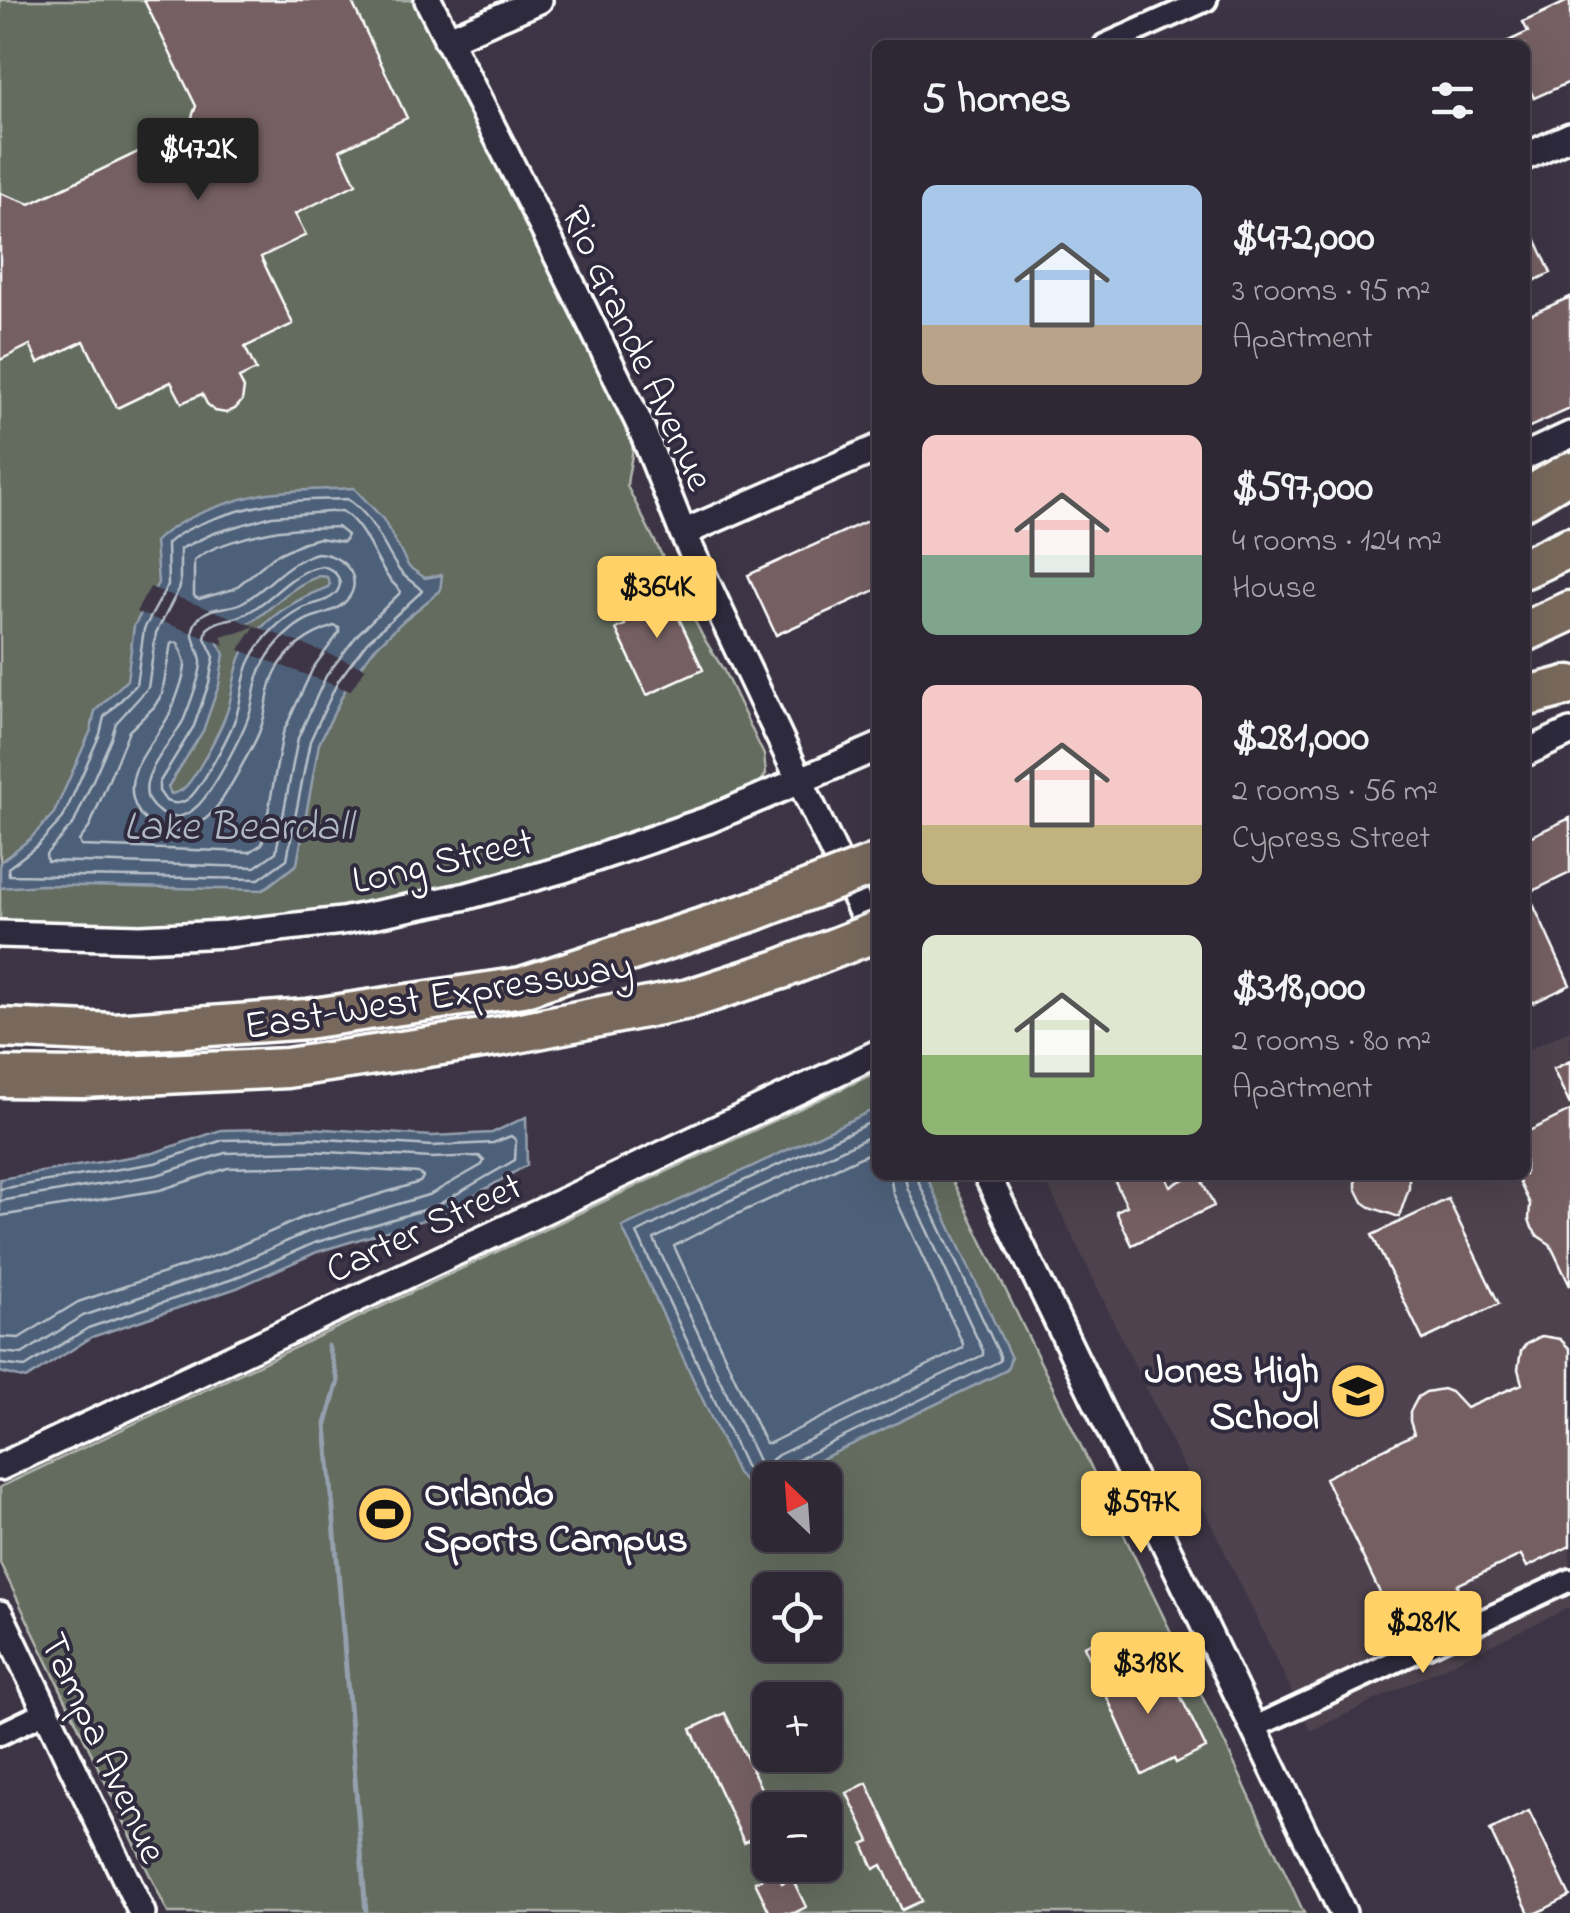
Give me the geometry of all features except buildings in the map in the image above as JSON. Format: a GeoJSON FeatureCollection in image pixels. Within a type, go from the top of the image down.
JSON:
{"type":"FeatureCollection","features":[{"type":"Feature","properties":{"kind":"highway"},"geometry":{"type":"LineString","coordinates":[[1530,495],[1570,472]]}},
{"type":"Feature","properties":{"kind":"highway"},"geometry":{"type":"LineString","coordinates":[[1530,566],[1570,546]]}},
{"type":"Feature","properties":{"kind":"highway"},"geometry":{"type":"LineString","coordinates":[[1530,630],[1570,610]]}},
{"type":"Feature","properties":{"kind":"highway"},"geometry":{"type":"LineString","coordinates":[[1530,696],[1570,685]]}},
{"type":"Feature","properties":{"kind":"highway","name":"East-West Expressway"},"geometry":{"type":"LineString","coordinates":[[0,1028],[114,1033],[307,1019],[522,986],[754,911],[872,865]]}},
{"type":"Feature","properties":{"kind":"highway","name":"East-West Expressway"},"geometry":{"type":"LineString","coordinates":[[0,1077],[82,1078],[287,1068],[502,1036],[689,999],[872,933]]}},
{"type":"Feature","properties":{"kind":"street","name":"Rio Grande Avenue"},"geometry":{"type":"LineString","coordinates":[[428,0],[632,408],[683,533],[872,933]]}},
{"type":"Feature","properties":{"kind":"street"},"geometry":{"type":"LineString","coordinates":[[447,40],[539,0]]}},
{"type":"Feature","properties":{"kind":"street"},"geometry":{"type":"LineString","coordinates":[[1115,40],[1206,0]]}},
{"type":"Feature","properties":{"kind":"street"},"geometry":{"type":"LineString","coordinates":[[1530,155],[1570,136]]}},
{"type":"Feature","properties":{"kind":"street"},"geometry":{"type":"LineString","coordinates":[[1530,454],[1570,436]]}},
{"type":"Feature","properties":{"kind":"street"},"geometry":{"type":"LineString","coordinates":[[683,533],[872,451]]}},
{"type":"Feature","properties":{"kind":"street"},"geometry":{"type":"LineString","coordinates":[[1530,751],[1570,732]]}},
{"type":"Feature","properties":{"kind":"street","name":"Long Street"},"geometry":{"type":"LineString","coordinates":[[0,934],[140,938],[226,934],[342,920],[467,896],[564,869],[708,820],[872,750]]}},
{"type":"Feature","properties":{"kind":"street","name":"Carter Street"},"geometry":{"type":"LineString","coordinates":[[0,1466],[872,1055]]}},
{"type":"Feature","properties":{"kind":"street"},"geometry":{"type":"LineString","coordinates":[[990,1180],[1343,1913]]}},
{"type":"Feature","properties":{"kind":"street"},"geometry":{"type":"LineString","coordinates":[[1255,1727],[1570,1580]]}},
{"type":"Feature","properties":{"kind":"street","name":"Tampa Avenue"},"geometry":{"type":"LineString","coordinates":[[0,1614],[142,1913]]}},
{"type":"Feature","properties":{"kind":"street"},"geometry":{"type":"LineString","coordinates":[[0,1734],[46,1712]]}},
{"type":"Feature","properties":{"kind":"shaded area","name":"Jones High School"},"geometry":{"type":"Polygon","coordinates":[[[1570,1030],[1570,1607],[1311,1731],[1045,1180],[1530,1180],[1530,1049],[1570,1030]]]}},
{"type":"Feature","properties":{"kind":"green space"},"geometry":{"type":"Polygon","coordinates":[[[0,0],[413,0],[633,435],[627,486],[764,755],[766,774],[760,783],[672,820],[580,852],[485,879],[389,900],[193,924],[96,927],[0,923],[0,0]]]}},
{"type":"Feature","properties":{"kind":"green space","name":"Orlando Sports Campus"},"geometry":{"type":"Polygon","coordinates":[[[872,1074],[872,1180],[952,1180],[1304,1913],[168,1913],[0,1563],[0,1487],[872,1074]]]}},
{"type":"Feature","properties":{"kind":"water","name":"Lake Beardall"},"geometry":{"type":"Polygon","coordinates":[[[354,488],[383,519],[409,567],[425,578],[442,575],[440,591],[374,649],[347,686],[319,744],[297,864],[263,890],[42,885],[0,888],[0,862],[30,839],[54,813],[91,730],[95,711],[127,680],[134,626],[158,583],[155,542],[192,517],[239,500],[268,493],[354,488]],[[319,576],[302,584],[263,614],[222,630],[217,641],[224,654],[219,685],[203,731],[168,787],[171,794],[190,781],[210,748],[231,698],[240,658],[251,640],[280,612],[328,587],[327,577],[319,576]]]}},
{"type":"Feature","properties":{"kind":"water"},"geometry":{"type":"Polygon","coordinates":[[[872,1110],[872,1180],[928,1180],[1011,1358],[1007,1370],[815,1462],[752,1462],[752,1489],[737,1473],[622,1227],[872,1110]]]}},
{"type":"Feature","properties":{"kind":"water"},"geometry":{"type":"Polygon","coordinates":[[[526,1117],[527,1165],[440,1215],[317,1252],[237,1288],[92,1337],[26,1379],[0,1372],[0,1179],[153,1153],[221,1130],[310,1128],[432,1136],[492,1133],[526,1117]]]}},
{"type":"Feature","properties":{"kind":"pier"},"geometry":{"type":"Polygon","coordinates":[[[150,587],[255,626],[221,636],[225,645],[136,612],[150,587]]]}},
{"type":"Feature","properties":{"kind":"pier"},"geometry":{"type":"Polygon","coordinates":[[[255,626],[366,668],[350,691],[239,650],[255,626]]]}},
{"type":"Feature","properties":{"kind":"waterway"},"geometry":{"type":"LineString","coordinates":[[328,1346],[338,1381],[326,1424],[366,1913]]}},
{"type":"Feature","properties":{"kind":"place","name":"Jones High School"},"geometry":{"type":"Point","coordinates":[1358,1391]}},
{"type":"Feature","properties":{"kind":"place","name":"Orlando Sports Campus"},"geometry":{"type":"Point","coordinates":[385,1514]}}]}
